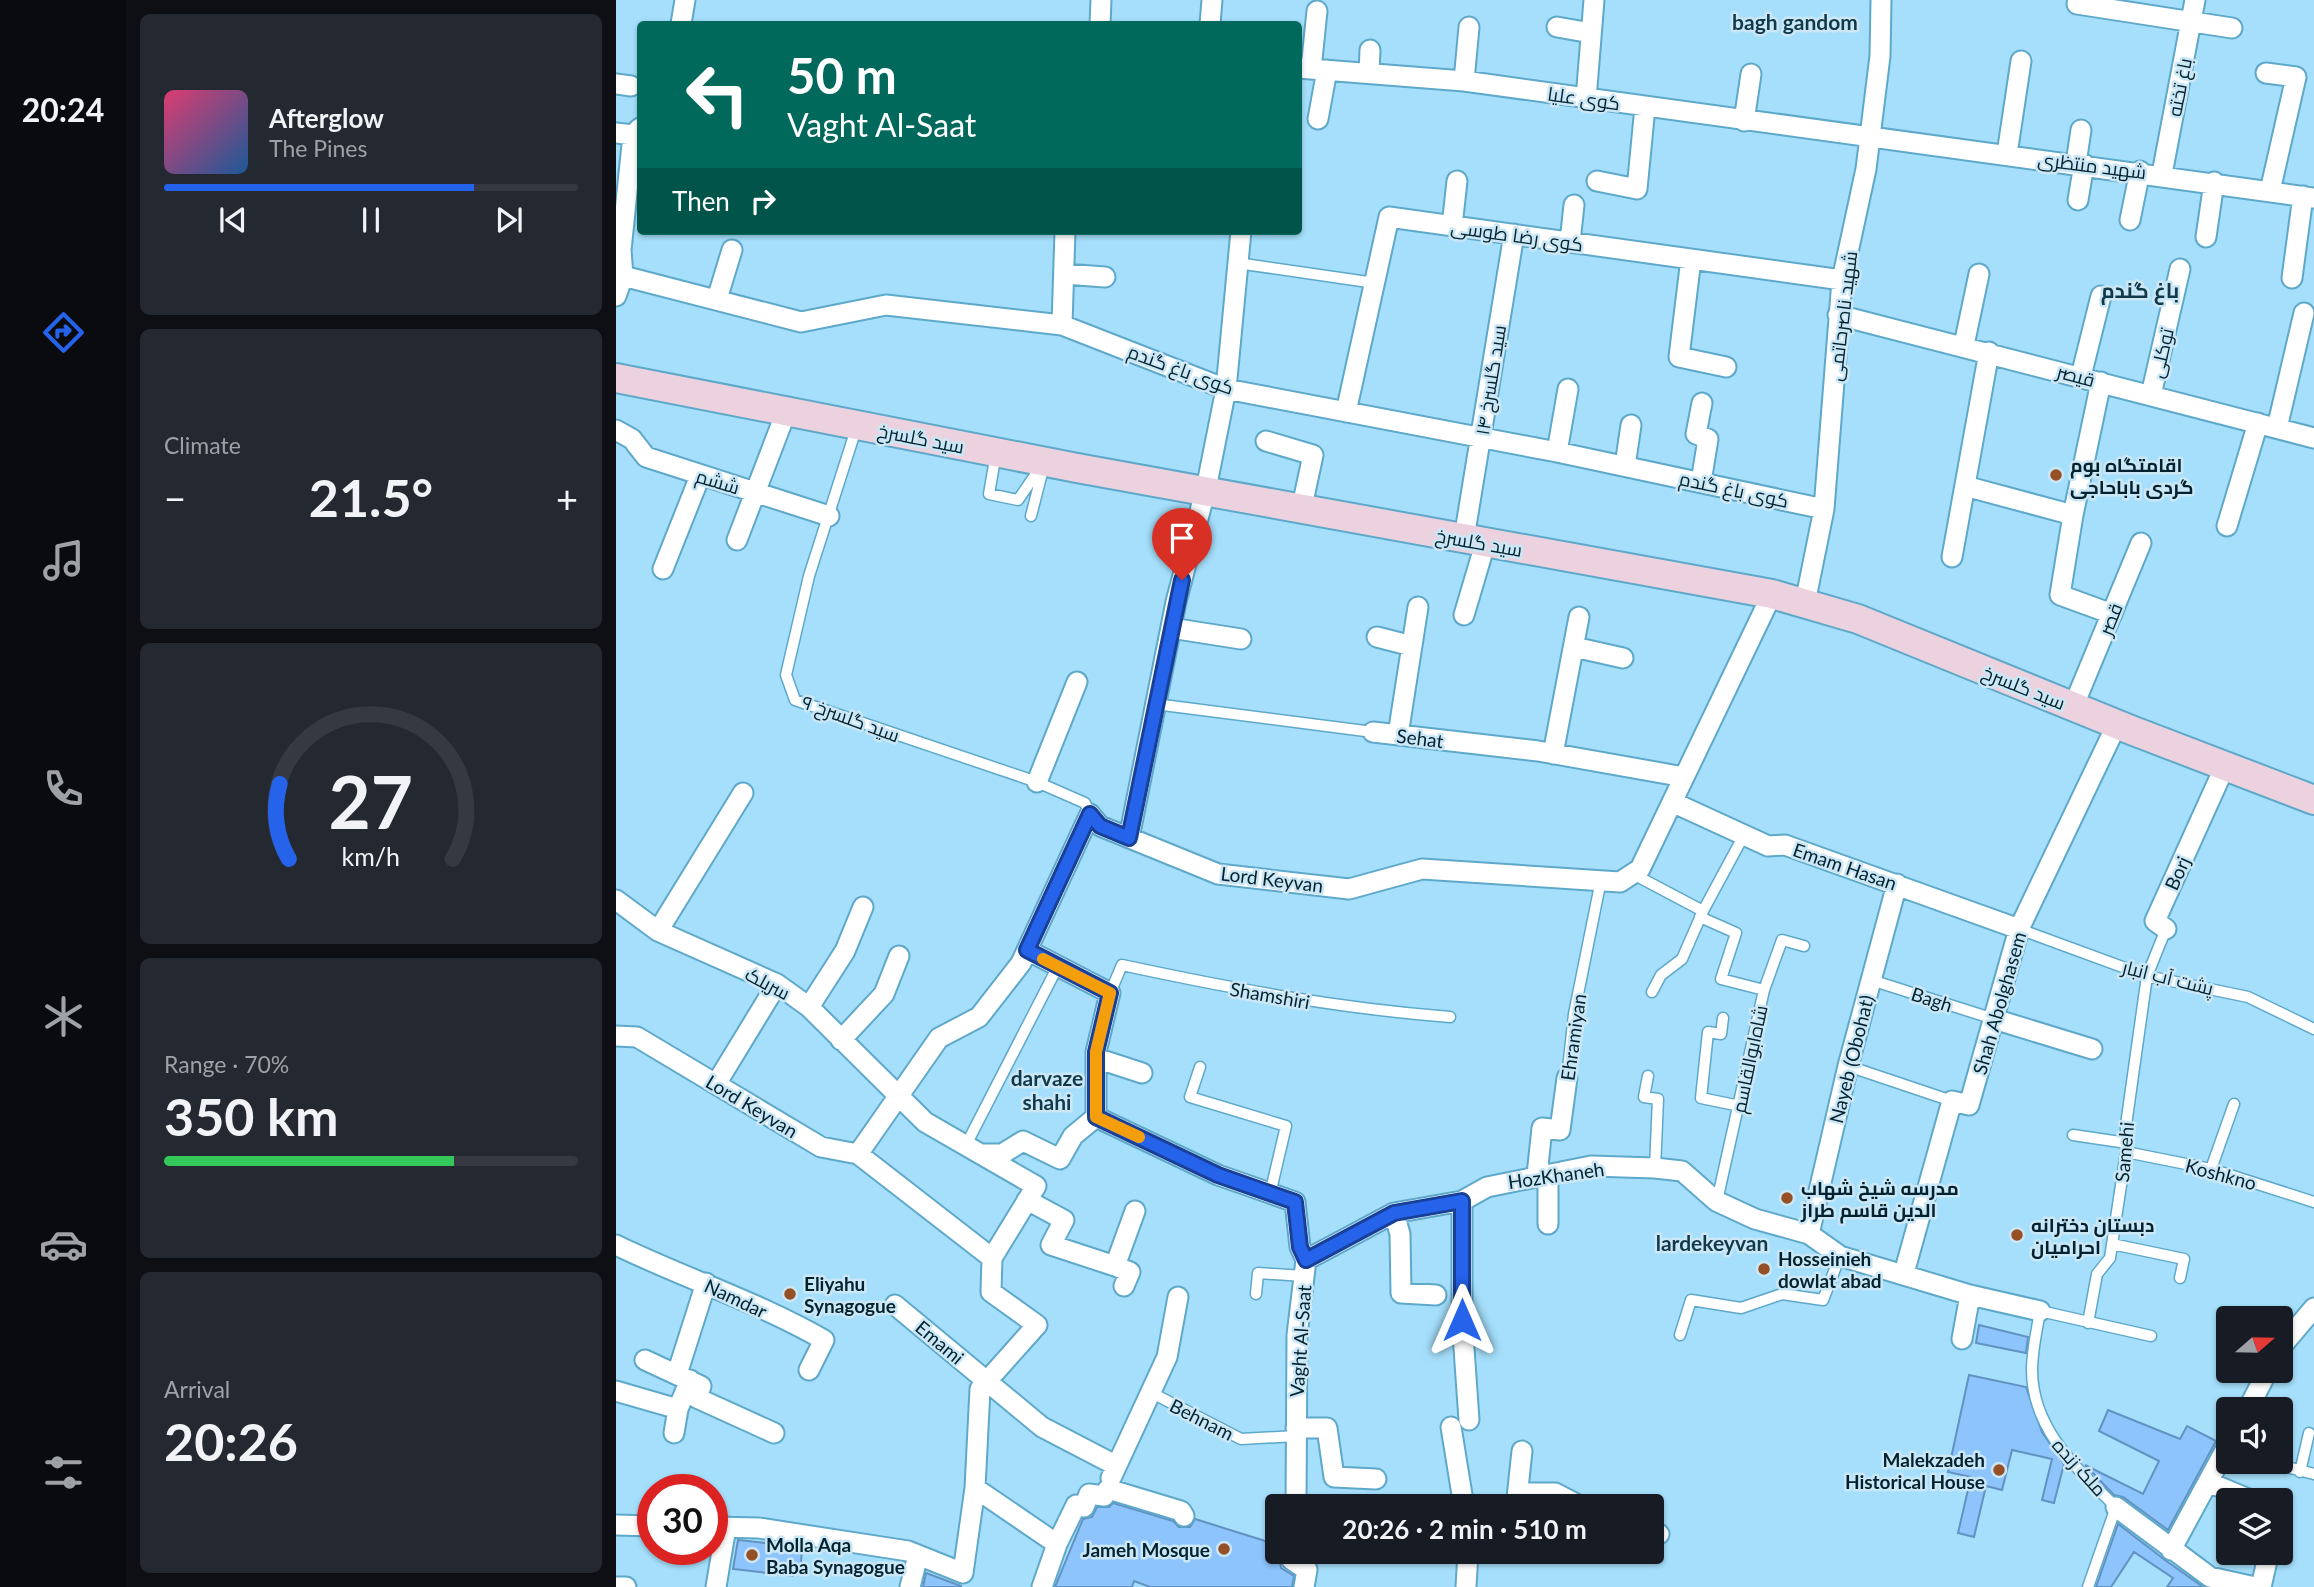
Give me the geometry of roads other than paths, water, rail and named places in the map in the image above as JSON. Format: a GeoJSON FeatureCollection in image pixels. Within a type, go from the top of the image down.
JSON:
{"type":"FeatureCollection","features":[{"type":"Feature","properties":{"kind":"main road","name":"سید گلسرخ"},"geometry":{"type":"LineString","coordinates":[[616,364],[998,446],[1862,606],[2078,695],[2314,786]]}},
{"type":"Feature","properties":{"kind":"main road","name":"سید گلسرخ"},"geometry":{"type":"LineString","coordinates":[[616,378],[858,426],[998,446]]}},
{"type":"Feature","properties":{"kind":"main road","name":"سید گلسرخ"},"geometry":{"type":"LineString","coordinates":[[1207,486],[1304,496],[1475,535]]}},
{"type":"Feature","properties":{"kind":"main road","name":"سید گلسرخ"},"geometry":{"type":"LineString","coordinates":[[1806,597],[2117,724],[2314,800]]}},
{"type":"Feature","properties":{"kind":"street"},"geometry":{"type":"LineString","coordinates":[[682,21],[685,0]]}},
{"type":"Feature","properties":{"kind":"street"},"geometry":{"type":"LineString","coordinates":[[1101,0],[1104,21]]}},
{"type":"Feature","properties":{"kind":"street"},"geometry":{"type":"LineString","coordinates":[[1210,21],[1212,0]]}},
{"type":"Feature","properties":{"kind":"street"},"geometry":{"type":"LineString","coordinates":[[1586,99],[1594,0]]}},
{"type":"Feature","properties":{"kind":"street","name":"شهید ناصرحاتمی"},"geometry":{"type":"LineString","coordinates":[[1806,597],[1824,509],[1838,314],[1842,280],[1866,169],[1880,56],[1881,0]]}},
{"type":"Feature","properties":{"kind":"street"},"geometry":{"type":"LineString","coordinates":[[2078,0],[2077,4],[2232,28]]}},
{"type":"Feature","properties":{"kind":"street","name":"باغ تخته"},"geometry":{"type":"LineString","coordinates":[[2162,174],[2195,0]]}},
{"type":"Feature","properties":{"kind":"street"},"geometry":{"type":"LineString","coordinates":[[1317,11],[1312,69],[1318,119]]}},
{"type":"Feature","properties":{"kind":"street"},"geometry":{"type":"LineString","coordinates":[[1464,81],[1469,27]]}},
{"type":"Feature","properties":{"kind":"street"},"geometry":{"type":"LineString","coordinates":[[1557,27],[1591,33]]}},
{"type":"Feature","properties":{"kind":"street"},"geometry":{"type":"LineString","coordinates":[[1369,73],[1370,50]]}},
{"type":"Feature","properties":{"kind":"street"},"geometry":{"type":"LineString","coordinates":[[2007,154],[2021,61]]}},
{"type":"Feature","properties":{"kind":"street","name":"کوی علیا"},"geometry":{"type":"LineString","coordinates":[[1312,69],[1464,81],[1869,136]]}},
{"type":"Feature","properties":{"kind":"street"},"geometry":{"type":"LineString","coordinates":[[2266,73],[2296,77],[2270,191]]}},
{"type":"Feature","properties":{"kind":"street"},"geometry":{"type":"LineString","coordinates":[[1744,121],[1751,74]]}},
{"type":"Feature","properties":{"kind":"street"},"geometry":{"type":"LineString","coordinates":[[1597,181],[1637,189],[1645,107]]}},
{"type":"Feature","properties":{"kind":"street"},"geometry":{"type":"LineString","coordinates":[[2078,200],[2081,130]]}},
{"type":"Feature","properties":{"kind":"street"},"geometry":{"type":"LineString","coordinates":[[616,296],[623,276],[621,250],[630,132]]}},
{"type":"Feature","properties":{"kind":"street","name":"شهید منتظری"},"geometry":{"type":"LineString","coordinates":[[1869,136],[2162,174],[2309,197]]}},
{"type":"Feature","properties":{"kind":"street"},"geometry":{"type":"LineString","coordinates":[[2130,220],[2140,171]]}},
{"type":"Feature","properties":{"kind":"street"},"geometry":{"type":"LineString","coordinates":[[1452,226],[1457,181]]}},
{"type":"Feature","properties":{"kind":"street"},"geometry":{"type":"LineString","coordinates":[[2206,237],[2214,182]]}},
{"type":"Feature","properties":{"kind":"street"},"geometry":{"type":"LineString","coordinates":[[2292,278],[2309,197]]}},
{"type":"Feature","properties":{"kind":"street"},"geometry":{"type":"LineString","coordinates":[[1570,242],[1574,205]]}},
{"type":"Feature","properties":{"kind":"street","name":"کوی رضا طوسی"},"geometry":{"type":"LineString","coordinates":[[1346,412],[1389,217],[1842,280]]}},
{"type":"Feature","properties":{"kind":"street","name":"سید گلسرخ ۱۴"},"geometry":{"type":"LineString","coordinates":[[1464,615],[1475,535],[1480,436],[1514,234]]}},
{"type":"Feature","properties":{"kind":"street"},"geometry":{"type":"LineString","coordinates":[[1062,324],[1065,235]]}},
{"type":"Feature","properties":{"kind":"street"},"geometry":{"type":"LineString","coordinates":[[1129,838],[1171,628],[1207,486],[1226,389],[1240,235]]}},
{"type":"Feature","properties":{"kind":"street"},"geometry":{"type":"LineString","coordinates":[[718,299],[732,250]]}},
{"type":"Feature","properties":{"kind":"street"},"geometry":{"type":"LineString","coordinates":[[1691,259],[1679,357],[1726,367]]}},
{"type":"Feature","properties":{"kind":"street","name":"توکلی"},"geometry":{"type":"LineString","coordinates":[[2151,395],[2180,269]]}},
{"type":"Feature","properties":{"kind":"street"},"geometry":{"type":"LineString","coordinates":[[1064,274],[1105,277]]}},
{"type":"Feature","properties":{"kind":"street"},"geometry":{"type":"LineString","coordinates":[[1964,345],[1979,274]]}},
{"type":"Feature","properties":{"kind":"street","name":"کوی باغ گندم"},"geometry":{"type":"LineString","coordinates":[[623,276],[801,322],[886,305],[1062,324],[1226,389],[1480,436],[1824,509]]}},
{"type":"Feature","properties":{"kind":"street"},"geometry":{"type":"LineString","coordinates":[[2081,376],[2101,296]]}},
{"type":"Feature","properties":{"kind":"street"},"geometry":{"type":"LineString","coordinates":[[2227,526],[2267,426],[2304,313]]}},
{"type":"Feature","properties":{"kind":"street","name":"قیصر"},"geometry":{"type":"LineString","coordinates":[[1838,314],[2314,438]]}},
{"type":"Feature","properties":{"kind":"street"},"geometry":{"type":"LineString","coordinates":[[1952,557],[1989,352]]}},
{"type":"Feature","properties":{"kind":"street"},"geometry":{"type":"LineString","coordinates":[[2101,382],[2073,515],[2060,594],[2112,614]]}},
{"type":"Feature","properties":{"kind":"street"},"geometry":{"type":"LineString","coordinates":[[1557,452],[1568,389]]}},
{"type":"Feature","properties":{"kind":"street"},"geometry":{"type":"LineString","coordinates":[[1701,482],[1708,439],[1696,434],[1702,402]]}},
{"type":"Feature","properties":{"kind":"street"},"geometry":{"type":"LineString","coordinates":[[737,540],[786,412]]}},
{"type":"Feature","properties":{"kind":"street"},"geometry":{"type":"LineString","coordinates":[[1625,466],[1632,425]]}},
{"type":"Feature","properties":{"kind":"street","name":"ششم"},"geometry":{"type":"LineString","coordinates":[[616,430],[632,439],[646,457],[829,516]]}},
{"type":"Feature","properties":{"kind":"street"},"geometry":{"type":"LineString","coordinates":[[1266,441],[1312,455],[1304,496]]}},
{"type":"Feature","properties":{"kind":"street"},"geometry":{"type":"LineString","coordinates":[[663,569],[700,476]]}},
{"type":"Feature","properties":{"kind":"street"},"geometry":{"type":"LineString","coordinates":[[1965,486],[2073,515]]}},
{"type":"Feature","properties":{"kind":"street","name":"قصر"},"geometry":{"type":"LineString","coordinates":[[2078,695],[2141,543]]}},
{"type":"Feature","properties":{"kind":"street"},"geometry":{"type":"LineString","coordinates":[[1633,874],[1640,869],[1775,589]]}},
{"type":"Feature","properties":{"kind":"street"},"geometry":{"type":"LineString","coordinates":[[1398,735],[1418,607]]}},
{"type":"Feature","properties":{"kind":"street"},"geometry":{"type":"LineString","coordinates":[[1553,754],[1579,617]]}},
{"type":"Feature","properties":{"kind":"street"},"geometry":{"type":"LineString","coordinates":[[1171,628],[1241,639]]}},
{"type":"Feature","properties":{"kind":"street"},"geometry":{"type":"LineString","coordinates":[[1377,637],[1412,646]]}},
{"type":"Feature","properties":{"kind":"street"},"geometry":{"type":"LineString","coordinates":[[1574,648],[1623,658]]}},
{"type":"Feature","properties":{"kind":"street"},"geometry":{"type":"LineString","coordinates":[[1037,782],[1077,682]]}},
{"type":"Feature","properties":{"kind":"street","name":"Shah Abolghasem"},"geometry":{"type":"LineString","coordinates":[[1952,1101],[1969,1105],[2019,929],[2117,724]]}},
{"type":"Feature","properties":{"kind":"street","name":"Sehat"},"geometry":{"type":"LineString","coordinates":[[1373,732],[1553,754],[1684,777]]}},
{"type":"Feature","properties":{"kind":"street","name":"Borj"},"geometry":{"type":"LineString","coordinates":[[2166,929],[2155,921],[2225,766]]}},
{"type":"Feature","properties":{"kind":"street"},"geometry":{"type":"LineString","coordinates":[[658,931],[743,793]]}},
{"type":"Feature","properties":{"kind":"street","name":"Emam Hasan"},"geometry":{"type":"LineString","coordinates":[[1672,802],[1768,846],[1785,845],[2019,929]]}},
{"type":"Feature","properties":{"kind":"street"},"geometry":{"type":"LineString","coordinates":[[992,1258],[858,1154],[939,1038],[979,1017],[1021,963],[1090,814]]}},
{"type":"Feature","properties":{"kind":"street","name":"Lord Keyvan"},"geometry":{"type":"LineString","coordinates":[[1090,814],[1100,826],[1218,874],[1349,889],[1422,869],[1620,882],[1633,874]]}},
{"type":"Feature","properties":{"kind":"street","name":"Nayeb (Obohat)"},"geometry":{"type":"LineString","coordinates":[[1809,1234],[1848,1066],[1897,884]]}},
{"type":"Feature","properties":{"kind":"street","name":"سریلک"},"geometry":{"type":"LineString","coordinates":[[616,900],[658,931],[777,984],[809,1007],[925,1122],[1036,1186],[1027,1200]]}},
{"type":"Feature","properties":{"kind":"street"},"geometry":{"type":"LineString","coordinates":[[809,1007],[845,951],[863,907]]}},
{"type":"Feature","properties":{"kind":"street"},"geometry":{"type":"LineString","coordinates":[[1027,950],[1110,993],[1096,1058],[1096,1117]]}},
{"type":"Feature","properties":{"kind":"street"},"geometry":{"type":"LineString","coordinates":[[841,1040],[884,994],[899,956]]}},
{"type":"Feature","properties":{"kind":"street"},"geometry":{"type":"LineString","coordinates":[[716,1084],[777,984]]}},
{"type":"Feature","properties":{"kind":"street"},"geometry":{"type":"LineString","coordinates":[[1994,1019],[2092,1049]]}},
{"type":"Feature","properties":{"kind":"street","name":"Lord Keyvan"},"geometry":{"type":"LineString","coordinates":[[616,1036],[636,1037],[821,1147],[858,1154]]}},
{"type":"Feature","properties":{"kind":"street"},"geometry":{"type":"LineString","coordinates":[[1096,1058],[1142,1073]]}},
{"type":"Feature","properties":{"kind":"street","name":"Ehramiyan"},"geometry":{"type":"LineString","coordinates":[[1542,1174],[1542,1128],[1560,1130],[1567,1078]]}},
{"type":"Feature","properties":{"kind":"street"},"geometry":{"type":"LineString","coordinates":[[1904,1273],[1952,1101]]}},
{"type":"Feature","properties":{"kind":"street"},"geometry":{"type":"LineString","coordinates":[[973,1150],[1002,1154],[1023,1140],[1060,1158],[1073,1136],[1096,1117]]}},
{"type":"Feature","properties":{"kind":"street"},"geometry":{"type":"LineString","coordinates":[[1096,1117],[1218,1175],[1295,1202],[1305,1268]]}},
{"type":"Feature","properties":{"kind":"street","name":"HozKhaneh"},"geometry":{"type":"LineString","coordinates":[[1462,1201],[1488,1186],[1591,1166],[1682,1171],[1716,1201],[1755,1219],[1809,1234],[1840,1256]]}},
{"type":"Feature","properties":{"kind":"street"},"geometry":{"type":"LineString","coordinates":[[1542,1174],[1548,1224]]}},
{"type":"Feature","properties":{"kind":"street"},"geometry":{"type":"LineString","coordinates":[[728,1528],[785,1532],[908,1550],[963,1573],[975,1488],[980,1389],[1037,1325],[991,1292],[992,1258],[1027,1200],[1063,1220],[1051,1245],[1130,1272],[1125,1286]]}},
{"type":"Feature","properties":{"kind":"street"},"geometry":{"type":"LineString","coordinates":[[1462,1201],[1450,1296],[1469,1420]]}},
{"type":"Feature","properties":{"kind":"street","name":"Vaght Al-Saat"},"geometry":{"type":"LineString","coordinates":[[1296,1494],[1297,1335],[1305,1268],[1394,1213],[1462,1201]]}},
{"type":"Feature","properties":{"kind":"street"},"geometry":{"type":"LineString","coordinates":[[1115,1266],[1135,1211]]}},
{"type":"Feature","properties":{"kind":"street"},"geometry":{"type":"LineString","coordinates":[[1394,1213],[1400,1234],[1401,1293],[1450,1296]]}},
{"type":"Feature","properties":{"kind":"street","name":"Namdar"},"geometry":{"type":"LineString","coordinates":[[616,1245],[658,1266],[706,1283],[824,1339],[809,1370]]}},
{"type":"Feature","properties":{"kind":"street"},"geometry":{"type":"LineString","coordinates":[[1840,1256],[1970,1294],[2040,1311]]}},
{"type":"Feature","properties":{"kind":"street"},"geometry":{"type":"LineString","coordinates":[[674,1433],[706,1283]]}},
{"type":"Feature","properties":{"kind":"street"},"geometry":{"type":"LineString","coordinates":[[1962,1339],[1970,1294]]}},
{"type":"Feature","properties":{"kind":"street"},"geometry":{"type":"LineString","coordinates":[[1042,1587],[1057,1544],[1076,1505],[1084,1507],[1090,1494],[1104,1496],[1108,1489],[1115,1465],[1152,1393],[1167,1357],[1178,1297]]}},
{"type":"Feature","properties":{"kind":"street","name":"Emami"},"geometry":{"type":"LineString","coordinates":[[895,1305],[1042,1427],[1115,1465]]}},
{"type":"Feature","properties":{"kind":"street"},"geometry":{"type":"LineString","coordinates":[[2293,1333],[2314,1308]]}},
{"type":"Feature","properties":{"kind":"street"},"geometry":{"type":"LineString","coordinates":[[645,1360],[701,1386],[697,1398],[774,1433]]}},
{"type":"Feature","properties":{"kind":"street"},"geometry":{"type":"LineString","coordinates":[[616,1391],[678,1409]]}},
{"type":"Feature","properties":{"kind":"street"},"geometry":{"type":"LineString","coordinates":[[1451,1427],[1462,1494]]}},
{"type":"Feature","properties":{"kind":"street"},"geometry":{"type":"LineString","coordinates":[[1296,1432],[1327,1428],[1334,1477],[1376,1479]]}},
{"type":"Feature","properties":{"kind":"street"},"geometry":{"type":"LineString","coordinates":[[1518,1494],[1522,1451]]}},
{"type":"Feature","properties":{"kind":"street"},"geometry":{"type":"LineString","coordinates":[[2171,1550],[2216,1468]]}},
{"type":"Feature","properties":{"kind":"street"},"geometry":{"type":"LineString","coordinates":[[2208,1482],[2222,1488]]}},
{"type":"Feature","properties":{"kind":"street"},"geometry":{"type":"LineString","coordinates":[[975,1488],[1057,1544]]}},
{"type":"Feature","properties":{"kind":"street"},"geometry":{"type":"LineString","coordinates":[[1108,1489],[1181,1511],[1184,1516]]}},
{"type":"Feature","properties":{"kind":"street","name":"ملک زنده"},"geometry":{"type":"LineString","coordinates":[[2116,1507],[2210,1577],[2255,1587]]}},
{"type":"Feature","properties":{"kind":"street"},"geometry":{"type":"LineString","coordinates":[[616,1525],[637,1525]]}},
{"type":"Feature","properties":{"kind":"street"},"geometry":{"type":"LineString","coordinates":[[911,1587],[918,1555]]}},
{"type":"Feature","properties":{"kind":"street"},"geometry":{"type":"LineString","coordinates":[[1298,1564],[1307,1570],[1304,1587]]}},
{"type":"Feature","properties":{"kind":"street"},"geometry":{"type":"LineString","coordinates":[[1466,1587],[1467,1564]]}},
{"type":"Feature","properties":{"kind":"street"},"geometry":{"type":"LineString","coordinates":[[716,1587],[717,1565]]}},
{"type":"Feature","properties":{"kind":"street"},"geometry":{"type":"LineString","coordinates":[[2261,1587],[2266,1565]]}},
{"type":"Feature","properties":{"kind":"street"},"geometry":{"type":"LineString","coordinates":[[616,1587],[626,1587]]}},
{"type":"Feature","properties":{"kind":"lane"},"geometry":{"type":"LineString","coordinates":[[1237,263],[1375,283]]}},
{"type":"Feature","properties":{"kind":"lane","name":"سید گلسرخ ۹"},"geometry":{"type":"LineString","coordinates":[[858,426],[809,576],[786,675],[795,700],[1037,782],[1085,803],[1090,814]]}},
{"type":"Feature","properties":{"kind":"lane"},"geometry":{"type":"LineString","coordinates":[[998,446],[989,494],[1018,500],[1046,455]]}},
{"type":"Feature","properties":{"kind":"lane"},"geometry":{"type":"LineString","coordinates":[[1031,516],[1046,455]]}},
{"type":"Feature","properties":{"kind":"lane","name":"Sehat"},"geometry":{"type":"LineString","coordinates":[[1155,704],[1373,732]]}},
{"type":"Feature","properties":{"kind":"lane"},"geometry":{"type":"LineString","coordinates":[[1652,992],[1661,975],[1682,959],[1701,914],[1744,835]]}},
{"type":"Feature","properties":{"kind":"lane"},"geometry":{"type":"LineString","coordinates":[[1633,874],[1736,933],[1721,979],[1763,990]]}},
{"type":"Feature","properties":{"kind":"lane","name":"Ehramiyan"},"geometry":{"type":"LineString","coordinates":[[1567,1078],[1574,1014],[1601,880]]}},
{"type":"Feature","properties":{"kind":"lane","name":"پشت آب انبار"},"geometry":{"type":"LineString","coordinates":[[2019,929],[2147,976],[2248,997],[2314,1029]]}},
{"type":"Feature","properties":{"kind":"lane","name":"Borj"},"geometry":{"type":"LineString","coordinates":[[2147,976],[2166,929]]}},
{"type":"Feature","properties":{"kind":"lane","name":"شاه‌ابوالقاسم"},"geometry":{"type":"LineString","coordinates":[[1716,1201],[1740,1106],[1763,990],[1782,940],[1804,946]]}},
{"type":"Feature","properties":{"kind":"lane","name":"Shamshiri"},"geometry":{"type":"LineString","coordinates":[[1110,993],[1122,965],[1241,990],[1353,1009],[1450,1017]]}},
{"type":"Feature","properties":{"kind":"lane"},"geometry":{"type":"LineString","coordinates":[[973,1150],[1058,966]]}},
{"type":"Feature","properties":{"kind":"lane","name":"Samehi"},"geometry":{"type":"LineString","coordinates":[[2088,1323],[2097,1274],[2110,1258],[2127,1148],[2126,1125],[2147,976]]}},
{"type":"Feature","properties":{"kind":"lane","name":"Bagh"},"geometry":{"type":"LineString","coordinates":[[1871,980],[1994,1019]]}},
{"type":"Feature","properties":{"kind":"lane"},"geometry":{"type":"LineString","coordinates":[[1723,1018],[1721,1034],[1708,1032],[1701,1098],[1740,1106]]}},
{"type":"Feature","properties":{"kind":"lane"},"geometry":{"type":"LineString","coordinates":[[1848,1066],[1952,1101]]}},
{"type":"Feature","properties":{"kind":"lane"},"geometry":{"type":"LineString","coordinates":[[1200,1067],[1191,1097],[1286,1126],[1270,1195]]}},
{"type":"Feature","properties":{"kind":"lane"},"geometry":{"type":"LineString","coordinates":[[1648,1076],[1644,1097],[1658,1099],[1655,1168]]}},
{"type":"Feature","properties":{"kind":"lane"},"geometry":{"type":"LineString","coordinates":[[2211,1169],[2234,1104]]}},
{"type":"Feature","properties":{"kind":"lane","name":"Koshkno"},"geometry":{"type":"LineString","coordinates":[[2073,1135],[2211,1169],[2314,1202]]}},
{"type":"Feature","properties":{"kind":"lane"},"geometry":{"type":"LineString","coordinates":[[2112,1244],[2184,1259],[2180,1278]]}},
{"type":"Feature","properties":{"kind":"lane"},"geometry":{"type":"LineString","coordinates":[[1679,1335],[1691,1300],[1741,1308],[1782,1294],[1823,1300],[1840,1256]]}},
{"type":"Feature","properties":{"kind":"lane"},"geometry":{"type":"LineString","coordinates":[[1256,1294],[1258,1273],[1305,1268]]}},
{"type":"Feature","properties":{"kind":"lane"},"geometry":{"type":"LineString","coordinates":[[2040,1311],[2151,1336]]}},
{"type":"Feature","properties":{"kind":"lane","name":"ملک زنده"},"geometry":{"type":"LineString","coordinates":[[2040,1311],[2032,1367],[2033,1388],[2049,1432],[2068,1461],[2116,1507]]}},
{"type":"Feature","properties":{"kind":"lane","name":"Behnam"},"geometry":{"type":"LineString","coordinates":[[1152,1393],[1241,1439],[1296,1432]]}},
{"type":"Feature","properties":{"kind":"lane"},"geometry":{"type":"LineString","coordinates":[[2300,1472],[2309,1433]]}},
{"type":"Feature","properties":{"kind":"lane"},"geometry":{"type":"LineString","coordinates":[[2293,1470],[2314,1474]]}},
{"type":"Feature","properties":{"kind":"lane"},"geometry":{"type":"LineString","coordinates":[[2088,1587],[2116,1507]]}},
{"type":"Feature","properties":{"kind":"place","name":"اقامتگاه بوم گردی باباحاجی"},"geometry":{"type":"Point","coordinates":[2056,475]}},
{"type":"Feature","properties":{"kind":"place","name":"مدرسه شیخ شهاب الدین قاسم طراز"},"geometry":{"type":"Point","coordinates":[1787,1198]}},
{"type":"Feature","properties":{"kind":"place","name":"دبستان دخترانه احرامیان"},"geometry":{"type":"Point","coordinates":[2017,1235]}},
{"type":"Feature","properties":{"kind":"place","name":"Hosseinieh dowlat abad"},"geometry":{"type":"Point","coordinates":[1764,1269]}},
{"type":"Feature","properties":{"kind":"place","name":"Eliyahu Synagogue"},"geometry":{"type":"Point","coordinates":[790,1294]}},
{"type":"Feature","properties":{"kind":"place","name":"Malekzadeh Historical House"},"geometry":{"type":"Point","coordinates":[1999,1470]}},
{"type":"Feature","properties":{"kind":"place","name":"Jameh Mosque"},"geometry":{"type":"Point","coordinates":[1224,1549]}},
{"type":"Feature","properties":{"kind":"place","name":"Molla Aqa Baba Synagogue"},"geometry":{"type":"Point","coordinates":[752,1555]}},
{"type":"Feature","properties":{"kind":"district","name":"bagh gandom"},"geometry":{"type":"Point","coordinates":[1795,21]}},
{"type":"Feature","properties":{"kind":"district","name":"باغ گندم"},"geometry":{"type":"Point","coordinates":[2140,289]}},
{"type":"Feature","properties":{"kind":"district","name":"darvaze shahi"},"geometry":{"type":"Point","coordinates":[1047,1089]}},
{"type":"Feature","properties":{"kind":"district","name":"lardekeyvan"},"geometry":{"type":"Point","coordinates":[1712,1242]}}]}
